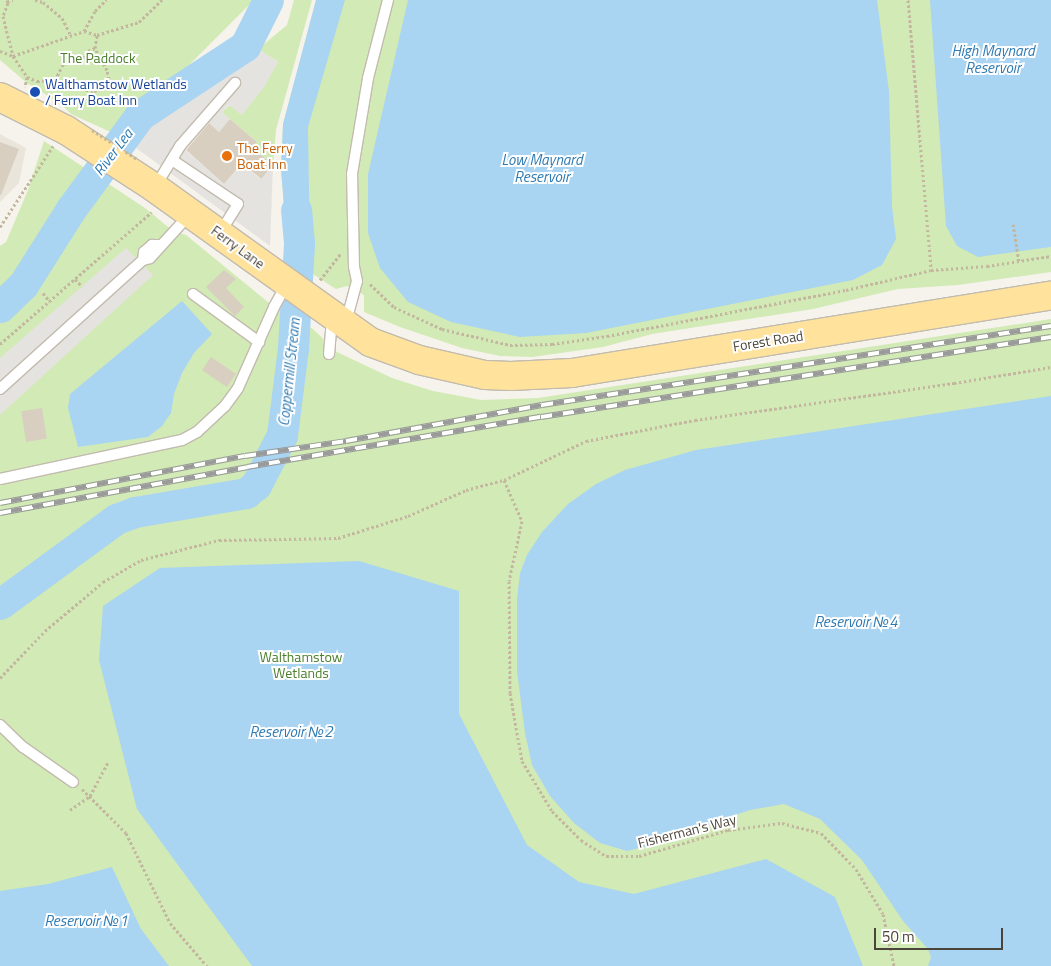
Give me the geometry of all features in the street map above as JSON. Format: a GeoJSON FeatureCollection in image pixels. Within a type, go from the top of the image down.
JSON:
{"type":"FeatureCollection","features":[{"type":"Feature","properties":{"kind":"main road","name":"Ferry Lane"},"geometry":{"type":"LineString","coordinates":[[0,97],[88,136],[133,165],[153,200],[191,213],[305,298],[370,342],[394,352],[442,366],[485,374]]}},
{"type":"Feature","properties":{"kind":"main road","name":"Forest Road"},"geometry":{"type":"LineString","coordinates":[[485,374],[511,376],[572,372],[1051,295]]}},
{"type":"Feature","properties":{"kind":"lane"},"geometry":{"type":"LineString","coordinates":[[0,479],[182,440],[209,422],[225,406],[238,388],[259,342],[305,298],[357,281],[354,267],[352,174],[368,78],[388,0]]}},
{"type":"Feature","properties":{"kind":"lane"},"geometry":{"type":"LineString","coordinates":[[153,200],[180,146],[235,83]]}},
{"type":"Feature","properties":{"kind":"lane"},"geometry":{"type":"LineString","coordinates":[[172,160],[238,204],[219,234]]}},
{"type":"Feature","properties":{"kind":"lane"},"geometry":{"type":"LineString","coordinates":[[0,389],[143,260],[150,258],[160,250],[160,245],[191,213]]}},
{"type":"Feature","properties":{"kind":"lane"},"geometry":{"type":"LineString","coordinates":[[193,294],[259,342]]}},
{"type":"Feature","properties":{"kind":"lane"},"geometry":{"type":"LineString","coordinates":[[305,298],[329,354]]}},
{"type":"Feature","properties":{"kind":"lane"},"geometry":{"type":"LineString","coordinates":[[0,725],[23,746],[74,782]]}},
{"type":"Feature","properties":{"kind":"path"},"geometry":{"type":"LineString","coordinates":[[13,0],[7,1],[3,16],[13,56],[27,77],[37,81],[56,80],[78,84],[86,90],[94,92],[102,88],[109,80],[107,70],[95,48],[97,35]]}},
{"type":"Feature","properties":{"kind":"path"},"geometry":{"type":"LineString","coordinates":[[35,0],[43,2],[62,18],[71,36]]}},
{"type":"Feature","properties":{"kind":"path"},"geometry":{"type":"LineString","coordinates":[[84,31],[95,11],[106,0]]}},
{"type":"Feature","properties":{"kind":"path"},"geometry":{"type":"LineString","coordinates":[[0,51],[13,56],[84,31],[97,35],[138,22],[162,0]]}},
{"type":"Feature","properties":{"kind":"path"},"geometry":{"type":"LineString","coordinates":[[908,0],[931,270]]}},
{"type":"Feature","properties":{"kind":"path"},"geometry":{"type":"LineString","coordinates":[[56,80],[63,64],[84,58],[88,51],[95,48]]}},
{"type":"Feature","properties":{"kind":"path"},"geometry":{"type":"LineString","coordinates":[[88,136],[133,165]]}},
{"type":"Feature","properties":{"kind":"path"},"geometry":{"type":"LineString","coordinates":[[0,227],[56,143]]}},
{"type":"Feature","properties":{"kind":"path"},"geometry":{"type":"LineString","coordinates":[[0,344],[76,279],[153,200]]}},
{"type":"Feature","properties":{"kind":"path"},"geometry":{"type":"LineString","coordinates":[[1012,224],[1019,261]]}},
{"type":"Feature","properties":{"kind":"path"},"geometry":{"type":"LineString","coordinates":[[305,298],[354,238]]}},
{"type":"Feature","properties":{"kind":"path"},"geometry":{"type":"LineString","coordinates":[[354,267],[394,307],[448,331],[510,345],[552,344],[608,336],[846,290],[931,270],[1051,256]]}},
{"type":"Feature","properties":{"kind":"path"},"geometry":{"type":"LineString","coordinates":[[76,279],[82,286]]}},
{"type":"Feature","properties":{"kind":"path"},"geometry":{"type":"LineString","coordinates":[[43,293],[50,302]]}},
{"type":"Feature","properties":{"kind":"path"},"geometry":{"type":"LineString","coordinates":[[0,678],[45,631],[103,582],[141,560],[220,540],[338,538],[408,516],[466,490],[504,480],[586,440],[695,420],[954,383],[1051,366]]}},
{"type":"Feature","properties":{"kind":"path","name":"Fisherman's Way"},"geometry":{"type":"LineString","coordinates":[[504,480],[522,521],[509,581],[510,694],[522,761],[552,811],[581,840],[606,856],[639,856],[728,830],[782,823],[821,832],[856,869],[883,914],[894,966]]}},
{"type":"Feature","properties":{"kind":"path"},"geometry":{"type":"LineString","coordinates":[[70,810],[90,796],[108,762]]}},
{"type":"Feature","properties":{"kind":"path"},"geometry":{"type":"LineString","coordinates":[[90,796],[126,833],[170,923],[208,966]]}},
{"type":"Feature","properties":{"kind":"shaded area"},"geometry":{"type":"Polygon","coordinates":[[[258,49],[278,62],[264,87],[242,115],[229,105],[222,112],[230,119],[219,132],[208,122],[184,149],[224,184],[242,163],[260,179],[273,165],[270,246],[132,145],[140,133],[258,49]]]}},
{"type":"Feature","properties":{"kind":"shaded area"},"geometry":{"type":"Polygon","coordinates":[[[0,134],[26,148],[19,183],[0,202],[0,134]]]}},
{"type":"Feature","properties":{"kind":"shaded area"},"geometry":{"type":"Polygon","coordinates":[[[126,248],[153,275],[0,415],[0,358],[126,248]]]}},
{"type":"Feature","properties":{"kind":"green space","name":"The Paddock"},"geometry":{"type":"Polygon","coordinates":[[[0,0],[254,0],[158,96],[115,134],[71,114],[61,104],[27,83],[0,60],[0,0]]]}},
{"type":"Feature","properties":{"kind":"green space"},"geometry":{"type":"Polygon","coordinates":[[[294,0],[312,0],[276,130],[273,165],[252,147],[257,142],[222,112],[230,105],[242,115],[278,62],[258,49],[287,25],[294,0]]]}},
{"type":"Feature","properties":{"kind":"green space","name":"Low Maynard Reservoir"},"geometry":{"type":"Polygon","coordinates":[[[316,0],[1051,0],[1051,272],[958,285],[898,289],[813,309],[652,334],[603,347],[532,357],[500,356],[462,348],[400,327],[364,312],[364,295],[347,286],[336,289],[299,265],[288,253],[281,170],[283,124],[316,0]]]}},
{"type":"Feature","properties":{"kind":"green space","name":"Walthamstow Wetlands"},"geometry":{"type":"Polygon","coordinates":[[[44,141],[145,208],[173,231],[186,235],[274,307],[288,311],[314,330],[337,352],[392,378],[433,391],[481,400],[538,398],[1051,319],[1051,966],[0,966],[0,246],[6,242],[28,190],[44,141]]]}},
{"type":"Feature","properties":{"kind":"water"},"geometry":{"type":"Polygon","coordinates":[[[316,0],[345,0],[308,127],[310,256],[288,253],[281,170],[283,124],[316,0]]]}},
{"type":"Feature","properties":{"kind":"water","name":"Low Maynard Reservoir"},"geometry":{"type":"Polygon","coordinates":[[[408,0],[877,0],[889,91],[892,206],[896,239],[882,265],[853,280],[586,333],[520,337],[451,322],[408,302],[380,268],[368,233],[368,174],[408,0]]]}},
{"type":"Feature","properties":{"kind":"water","name":"High Maynard Reservoir"},"geometry":{"type":"Polygon","coordinates":[[[930,0],[1051,0],[1051,247],[978,257],[957,246],[946,226],[930,0]]]}},
{"type":"Feature","properties":{"kind":"water"},"geometry":{"type":"Polygon","coordinates":[[[182,301],[212,334],[194,353],[182,373],[174,394],[171,413],[162,426],[148,437],[78,447],[68,408],[70,394],[182,301]]]}},
{"type":"Feature","properties":{"kind":"water","name":"Reservoir №4"},"geometry":{"type":"Polygon","coordinates":[[[1051,396],[1051,966],[928,966],[931,957],[928,949],[903,921],[862,860],[820,819],[784,804],[750,810],[644,847],[627,851],[600,843],[574,823],[550,796],[532,765],[525,733],[517,671],[517,599],[520,573],[527,555],[542,532],[568,504],[596,484],[625,470],[696,450],[1051,396]]]}},
{"type":"Feature","properties":{"kind":"water","name":"Reservoir №2"},"geometry":{"type":"Polygon","coordinates":[[[359,561],[459,591],[459,714],[527,845],[579,882],[634,894],[766,859],[835,897],[863,966],[252,966],[137,809],[99,660],[103,606],[160,568],[359,561]]]}},
{"type":"Feature","properties":{"kind":"water","name":"Reservoir №1"},"geometry":{"type":"Polygon","coordinates":[[[112,867],[141,929],[169,966],[0,966],[0,891],[48,884],[112,867]]]}},
{"type":"Feature","properties":{"kind":"building","name":"The Ferry Boat Inn"},"geometry":{"type":"Polygon","coordinates":[[[230,119],[257,142],[252,147],[273,165],[261,179],[242,163],[224,184],[186,150],[209,123],[219,132],[230,119]]]}},
{"type":"Feature","properties":{"kind":"building"},"geometry":{"type":"Polygon","coordinates":[[[0,142],[19,149],[1,195],[0,195],[0,142]]]}},
{"type":"Feature","properties":{"kind":"building"},"geometry":{"type":"Polygon","coordinates":[[[224,270],[236,279],[226,288],[244,307],[235,316],[206,287],[224,270]]]}},
{"type":"Feature","properties":{"kind":"building"},"geometry":{"type":"Polygon","coordinates":[[[211,357],[236,374],[227,387],[202,370],[211,357]]]}},
{"type":"Feature","properties":{"kind":"building"},"geometry":{"type":"Polygon","coordinates":[[[42,408],[47,439],[26,442],[21,411],[42,408]]]}},
{"type":"Feature","properties":{"kind":"waterway","name":"River Lea"},"geometry":{"type":"LineString","coordinates":[[0,307],[23,285],[71,209],[140,115],[245,46],[268,0]]}},
{"type":"Feature","properties":{"kind":"waterway","name":"Coppermill Stream"},"geometry":{"type":"LineString","coordinates":[[0,604],[116,519],[135,512],[246,493],[256,485],[282,435],[293,348],[299,243],[296,210]]}},
{"type":"Feature","properties":{"kind":"railway"},"geometry":{"type":"LineString","coordinates":[[0,503],[245,456],[346,441],[542,405],[1051,326]]}},
{"type":"Feature","properties":{"kind":"railway"},"geometry":{"type":"LineString","coordinates":[[0,513],[247,467],[541,417],[1051,337]]}},
{"type":"Feature","properties":{"kind":"place","name":"Walthamstow Wetlands / Ferry Boat Inn"},"geometry":{"type":"Point","coordinates":[35,92]}},
{"type":"Feature","properties":{"kind":"place","name":"The Ferry Boat Inn"},"geometry":{"type":"Point","coordinates":[227,156]}}]}
